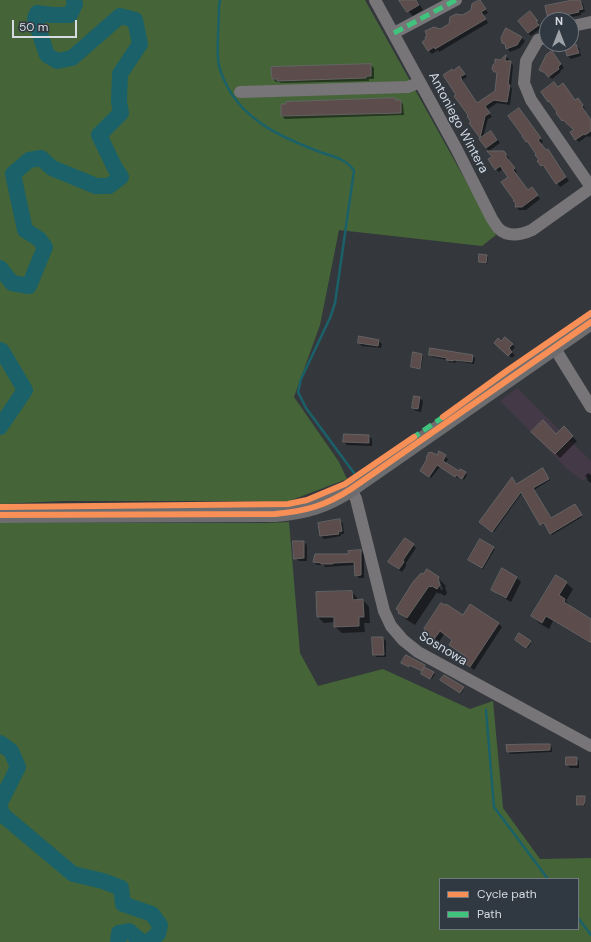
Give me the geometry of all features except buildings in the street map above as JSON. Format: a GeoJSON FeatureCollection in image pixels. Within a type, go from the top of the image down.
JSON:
{"type":"FeatureCollection","features":[{"type":"Feature","properties":{"kind":"main road"},"geometry":{"type":"LineString","coordinates":[[0,515],[275,514],[313,508],[333,500],[352,489],[591,322]]}},
{"type":"Feature","properties":{"kind":"street","name":"Antoniego Wintera"},"geometry":{"type":"LineString","coordinates":[[375,0],[498,228],[511,235],[522,234],[532,230],[591,187]]}},
{"type":"Feature","properties":{"kind":"street"},"geometry":{"type":"LineString","coordinates":[[394,33],[451,1]]}},
{"type":"Feature","properties":{"kind":"street"},"geometry":{"type":"LineString","coordinates":[[579,25],[591,22]]}},
{"type":"Feature","properties":{"kind":"street"},"geometry":{"type":"LineString","coordinates":[[539,40],[526,61],[524,84],[531,100],[591,187]]}},
{"type":"Feature","properties":{"kind":"street"},"geometry":{"type":"LineString","coordinates":[[240,92],[408,86],[420,82]]}},
{"type":"Feature","properties":{"kind":"street"},"geometry":{"type":"LineString","coordinates":[[554,347],[591,407]]}},
{"type":"Feature","properties":{"kind":"street","name":"Sosnowa"},"geometry":{"type":"LineString","coordinates":[[352,489],[356,499],[384,611],[391,626],[403,640],[418,652],[591,746]]}},
{"type":"Feature","properties":{"kind":"shaded area"},"geometry":{"type":"Polygon","coordinates":[[[517,388],[591,461],[591,473],[583,481],[566,468],[500,401],[517,388]]]}},
{"type":"Feature","properties":{"kind":"green space"},"geometry":{"type":"Polygon","coordinates":[[[0,0],[365,0],[496,235],[482,246],[339,230],[320,325],[294,397],[339,462],[347,479],[289,501],[63,501],[0,504],[0,0]]]}},
{"type":"Feature","properties":{"kind":"green space"},"geometry":{"type":"Polygon","coordinates":[[[289,522],[300,653],[318,686],[383,669],[470,709],[493,701],[503,808],[540,859],[591,858],[591,942],[0,942],[0,523],[289,522]]]}},
{"type":"Feature","properties":{"kind":"waterway"},"geometry":{"type":"LineString","coordinates":[[0,268],[12,283],[29,286],[45,247],[39,239],[25,230],[13,174],[29,160],[41,158],[52,168],[96,186],[109,186],[121,177],[99,135],[121,113],[119,102],[120,74],[140,44],[135,20],[120,16],[72,58],[57,61],[47,55],[35,19],[37,13],[70,15],[75,4],[74,0]]}},
{"type":"Feature","properties":{"kind":"waterway"},"geometry":{"type":"LineString","coordinates":[[220,0],[218,39],[219,68],[234,97],[243,108],[266,127],[292,141],[339,158],[354,171],[335,303],[330,318],[301,379],[298,392],[306,408],[354,473]]}},
{"type":"Feature","properties":{"kind":"waterway"},"geometry":{"type":"LineString","coordinates":[[0,350],[25,390],[0,427]]}},
{"type":"Feature","properties":{"kind":"waterway"},"geometry":{"type":"LineString","coordinates":[[486,710],[494,807],[547,878]]}},
{"type":"Feature","properties":{"kind":"waterway"},"geometry":{"type":"LineString","coordinates":[[0,743],[11,751],[18,767],[0,803]]}},
{"type":"Feature","properties":{"kind":"waterway"},"geometry":{"type":"LineString","coordinates":[[0,808],[3,815],[73,874],[103,881],[121,888],[123,904],[152,914],[160,925],[158,934],[148,942]]}},
{"type":"Feature","properties":{"kind":"waterway"},"geometry":{"type":"LineString","coordinates":[[579,919],[591,935]]}},
{"type":"Feature","properties":{"kind":"waterway"},"geometry":{"type":"LineString","coordinates":[[118,942],[119,933],[129,931],[142,942]]}},
{"type":"Feature","properties":{"kind":"marked path"},"geometry":{"type":"LineString","coordinates":[[394,33],[456,0]]}},
{"type":"Feature","properties":{"kind":"marked path"},"geometry":{"type":"LineString","coordinates":[[411,439],[446,415]]}},
{"type":"Feature","properties":{"kind":"cycle path"},"geometry":{"type":"LineString","coordinates":[[443,417],[591,313]]}},
{"type":"Feature","properties":{"kind":"cycle path"},"geometry":{"type":"LineString","coordinates":[[0,515],[275,514],[315,507],[333,500],[351,489],[591,322]]}},
{"type":"Feature","properties":{"kind":"cycle path"},"geometry":{"type":"LineString","coordinates":[[0,507],[288,504],[307,500],[345,484],[414,437]]}}]}
